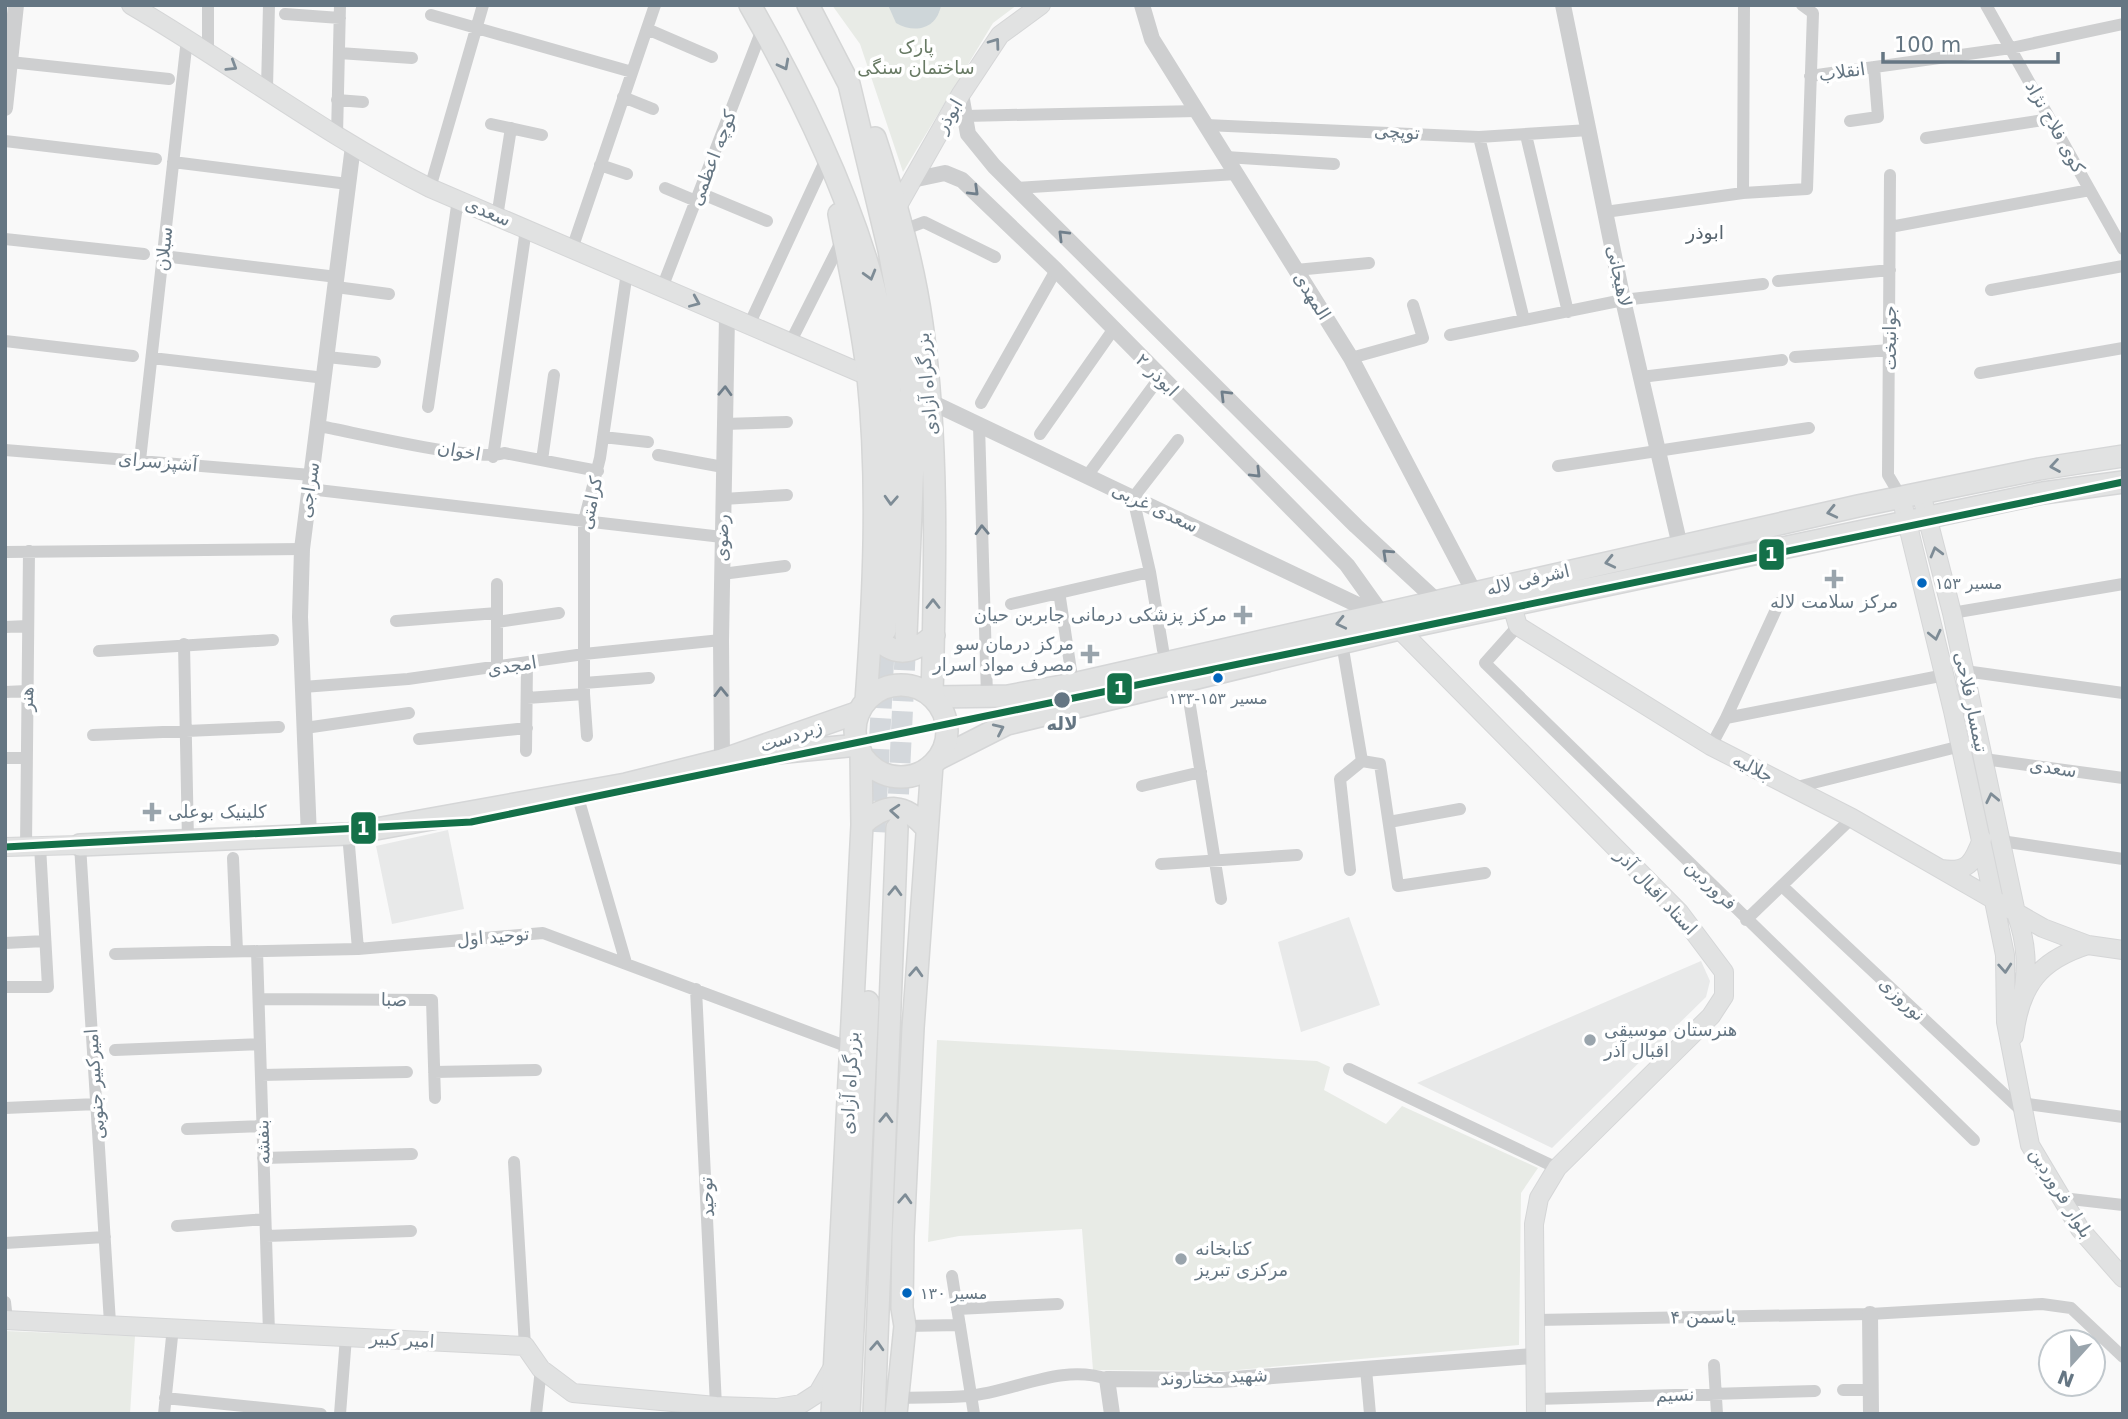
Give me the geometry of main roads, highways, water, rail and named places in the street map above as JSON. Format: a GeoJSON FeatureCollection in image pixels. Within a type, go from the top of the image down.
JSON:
{"type":"FeatureCollection","features":[{"type":"Feature","properties":{"kind":"main road"},"geometry":{"type":"LineString","coordinates":[[750,5],[787,69],[856,229],[872,279],[891,403],[894,461],[878,631],[863,706],[856,724],[859,749],[870,764],[896,776],[910,776],[935,762]]}},
{"type":"Feature","properties":{"kind":"main road","name":"بزرگراه آزادی"},"geometry":{"type":"LineString","coordinates":[[808,5],[875,136],[903,230],[922,321],[931,402],[933,697]]}},
{"type":"Feature","properties":{"kind":"main road","name":"ابوذر"},"geometry":{"type":"LineString","coordinates":[[897,207],[961,94],[1000,35],[1041,5]]}},
{"type":"Feature","properties":{"kind":"main road","name":"سعدی"},"geometry":{"type":"LineString","coordinates":[[134,6],[353,146],[430,188],[868,376]]}},
{"type":"Feature","properties":{"kind":"main road","name":"بزرگراه آزادی"},"geometry":{"type":"LineString","coordinates":[[849,84],[889,250],[911,390],[913,461],[906,636]]}},
{"type":"Feature","properties":{"kind":"main road"},"geometry":{"type":"LineString","coordinates":[[828,163],[868,376],[873,445],[878,631],[883,646],[902,652],[920,647],[934,635]]}},
{"type":"Feature","properties":{"kind":"main road","name":"اشرفی لاله"},"geometry":{"type":"LineString","coordinates":[[933,697],[1008,696],[1073,684],[1911,495],[2039,469],[2123,456]]}},
{"type":"Feature","properties":{"kind":"main road","name":"اشرفی لاله"},"geometry":{"type":"LineString","coordinates":[[935,762],[1007,724],[1399,629],[1515,616],[1918,520],[2043,493],[2123,482]]}},
{"type":"Feature","properties":{"kind":"main road","name":"تیمسار فلاحی"},"geometry":{"type":"LineString","coordinates":[[1911,495],[1952,614],[2016,913],[2025,937],[2028,971],[2012,1057]]}},
{"type":"Feature","properties":{"kind":"main road","name":"تیمسار فلاحی"},"geometry":{"type":"LineString","coordinates":[[1918,520],[1945,675],[2005,955],[2006,1022],[2012,1057]]}},
{"type":"Feature","properties":{"kind":"main road","name":"جلالیه"},"geometry":{"type":"LineString","coordinates":[[1515,616],[1711,746],[1852,818],[2016,913]]}},
{"type":"Feature","properties":{"kind":"main road","name":"استاد اقبال آذر"},"geometry":{"type":"LineString","coordinates":[[1399,629],[1679,912],[1724,972],[1724,996],[1712,1016],[1557,1168],[1539,1198],[1534,1224],[1536,1320],[1533,1356],[1536,1407]]}},
{"type":"Feature","properties":{"kind":"main road"},"geometry":{"type":"LineString","coordinates":[[1945,675],[1965,671]]}},
{"type":"Feature","properties":{"kind":"main road"},"geometry":{"type":"LineString","coordinates":[[863,706],[891,686],[913,687],[933,697],[947,721],[947,736],[935,762],[915,988],[903,1236],[903,1317],[897,1406]]}},
{"type":"Feature","properties":{"kind":"main road","name":"زبردست"},"geometry":{"type":"LineString","coordinates":[[5,847],[348,834],[577,794],[722,760],[863,706]]}},
{"type":"Feature","properties":{"kind":"main road","name":"بزرگراه آزادی"},"geometry":{"type":"LineString","coordinates":[[849,1414],[857,1273],[868,829],[859,749]]}},
{"type":"Feature","properties":{"kind":"main road","name":"زبردست"},"geometry":{"type":"LineString","coordinates":[[722,760],[859,749]]}},
{"type":"Feature","properties":{"kind":"main road"},"geometry":{"type":"LineString","coordinates":[[868,829],[876,811],[896,808],[914,814],[927,829]]}},
{"type":"Feature","properties":{"kind":"main road","name":"بزرگراه آزادی"},"geometry":{"type":"LineString","coordinates":[[874,1414],[897,828]]}},
{"type":"Feature","properties":{"kind":"main road","name":"بزرگراه آزادی"},"geometry":{"type":"LineString","coordinates":[[832,1414],[851,1048],[868,829]]}},
{"type":"Feature","properties":{"kind":"main road"},"geometry":{"type":"LineString","coordinates":[[1940,869],[1957,872],[1969,865],[1982,839]]}},
{"type":"Feature","properties":{"kind":"main road"},"geometry":{"type":"LineString","coordinates":[[2016,913],[2043,928],[2088,944],[2123,950]]}},
{"type":"Feature","properties":{"kind":"main road"},"geometry":{"type":"LineString","coordinates":[[2022,1000],[2033,977],[2048,961],[2088,944]]}},
{"type":"Feature","properties":{"kind":"main road","name":"بلوار فروردین"},"geometry":{"type":"LineString","coordinates":[[2012,1057],[2030,1145],[2080,1229],[2123,1278]]}},
{"type":"Feature","properties":{"kind":"main road"},"geometry":{"type":"LineString","coordinates":[[903,1236],[880,1277],[903,1317]]}},
{"type":"Feature","properties":{"kind":"main road"},"geometry":{"type":"LineString","coordinates":[[839,1308],[857,1273],[842,1247]]}},
{"type":"Feature","properties":{"kind":"main road","name":"امیر کبیر"},"geometry":{"type":"LineString","coordinates":[[6,1314],[110,1324],[525,1346],[541,1369],[573,1393],[783,1411]]}},
{"type":"Feature","properties":{"kind":"main road"},"geometry":{"type":"LineString","coordinates":[[783,1411],[810,1399],[824,1385],[835,1362]]}},
{"type":"Feature","properties":{"kind":"tunnel"},"geometry":{"type":"LineString","coordinates":[[875,832],[885,631]]}},
{"type":"Feature","properties":{"kind":"tunnel"},"geometry":{"type":"LineString","coordinates":[[897,825],[906,636]]}},
{"type":"Feature","properties":{"kind":"place","name":"مرکز سلامت لاله"},"geometry":{"type":"Point","coordinates":[1834,579]}},
{"type":"Feature","properties":{"kind":"place","name":"مسیر ۱۵۳"},"geometry":{"type":"Point","coordinates":[1922,583]}},
{"type":"Feature","properties":{"kind":"place","name":"مرکز پزشکی درمانی جابربن حیان"},"geometry":{"type":"Point","coordinates":[1243,615]}},
{"type":"Feature","properties":{"kind":"place","name":"مرکز درمان سو مصرف مواد اسرار"},"geometry":{"type":"Point","coordinates":[1090,654]}},
{"type":"Feature","properties":{"kind":"place","name":"مسیر ۱۵۳-۱۳۳"},"geometry":{"type":"Point","coordinates":[1218,678]}},
{"type":"Feature","properties":{"kind":"place","name":"لاله"},"geometry":{"type":"Point","coordinates":[1062,700]}},
{"type":"Feature","properties":{"kind":"place","name":"کلینیک بوعلی"},"geometry":{"type":"Point","coordinates":[152,812]}},
{"type":"Feature","properties":{"kind":"place","name":"هنرستان موسیقی اقبال آذر"},"geometry":{"type":"Point","coordinates":[1590,1040]}},
{"type":"Feature","properties":{"kind":"place","name":"کتابخانه مرکزى تبریز"},"geometry":{"type":"Point","coordinates":[1181,1259]}},
{"type":"Feature","properties":{"kind":"place","name":"مسیر ۱۳۰"},"geometry":{"type":"Point","coordinates":[907,1293]}},
{"type":"Feature","properties":{"kind":"district","name":"ابوذر"},"geometry":{"type":"Point","coordinates":[1705,232]}},
{"type":"Feature","properties":{"kind":"park label","name":"پارک ساختمان سنگی"},"geometry":{"type":"Point","coordinates":[916,57]}}]}
